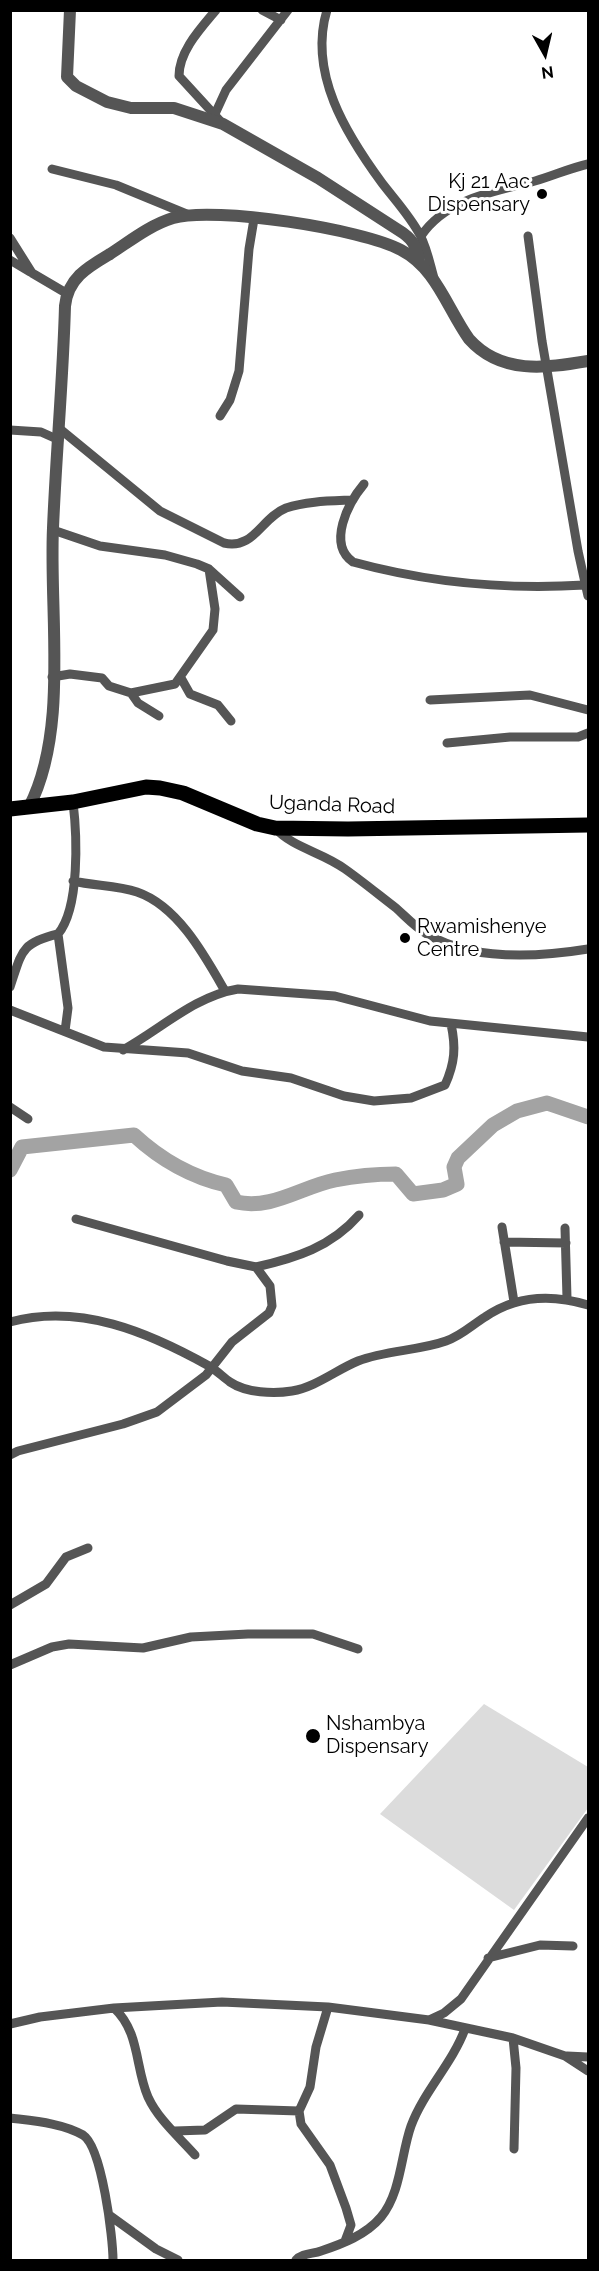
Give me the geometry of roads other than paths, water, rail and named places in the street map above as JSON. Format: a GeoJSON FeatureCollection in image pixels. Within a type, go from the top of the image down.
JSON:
{"type":"FeatureCollection","features":[{"type":"Feature","properties":{"kind":"main road","name":"Uganda Road"},"geometry":{"type":"LineString","coordinates":[[10,808],[73,802],[129,790],[160,788],[183,793],[240,817],[274,828],[348,830],[588,825]]}},
{"type":"Feature","properties":{"kind":"street"},"geometry":{"type":"LineString","coordinates":[[70,10],[66,68],[70,82],[107,102],[131,108],[174,108],[223,124],[318,178],[404,233],[412,239],[417,248],[419,261]]}},
{"type":"Feature","properties":{"kind":"street"},"geometry":{"type":"LineString","coordinates":[[216,10],[190,44],[179,70],[183,83],[223,124]]}},
{"type":"Feature","properties":{"kind":"street"},"geometry":{"type":"LineString","coordinates":[[262,10],[281,20]]}},
{"type":"Feature","properties":{"kind":"street"},"geometry":{"type":"LineString","coordinates":[[214,114],[226,90],[288,10]]}},
{"type":"Feature","properties":{"kind":"street"},"geometry":{"type":"LineString","coordinates":[[327,10],[320,39],[320,57],[334,104],[361,153],[421,236],[436,284]]}},
{"type":"Feature","properties":{"kind":"street"},"geometry":{"type":"LineString","coordinates":[[421,236],[438,215],[455,205],[504,188],[588,164]]}},
{"type":"Feature","properties":{"kind":"street"},"geometry":{"type":"LineString","coordinates":[[52,169],[116,185],[189,215],[254,219],[376,240],[400,249],[419,261],[436,284],[463,331],[476,347],[508,364],[548,369],[588,361]]}},
{"type":"Feature","properties":{"kind":"street"},"geometry":{"type":"LineString","coordinates":[[29,807],[44,772],[53,700],[52,530],[66,293],[78,274],[124,244],[157,225],[189,215]]}},
{"type":"Feature","properties":{"kind":"street"},"geometry":{"type":"LineString","coordinates":[[220,416],[230,400],[239,371],[249,249],[254,219]]}},
{"type":"Feature","properties":{"kind":"street"},"geometry":{"type":"LineString","coordinates":[[364,484],[353,500],[342,526],[342,546],[345,557],[353,562],[448,583],[587,591],[578,551],[528,236]]}},
{"type":"Feature","properties":{"kind":"street"},"geometry":{"type":"LineString","coordinates":[[10,238],[32,273]]}},
{"type":"Feature","properties":{"kind":"street"},"geometry":{"type":"LineString","coordinates":[[10,260],[66,293]]}},
{"type":"Feature","properties":{"kind":"street"},"geometry":{"type":"LineString","coordinates":[[10,430],[59,435],[167,516],[234,546],[247,542],[275,514],[285,509],[322,501],[353,500]]}},
{"type":"Feature","properties":{"kind":"street"},"geometry":{"type":"LineString","coordinates":[[52,530],[100,546],[165,555],[209,569],[240,597]]}},
{"type":"Feature","properties":{"kind":"street"},"geometry":{"type":"LineString","coordinates":[[578,551],[588,546]]}},
{"type":"Feature","properties":{"kind":"street"},"geometry":{"type":"LineString","coordinates":[[52,677],[70,674],[102,678],[109,686],[131,693],[175,684],[213,630],[216,620],[209,569]]}},
{"type":"Feature","properties":{"kind":"street"},"geometry":{"type":"LineString","coordinates":[[181,678],[190,694],[218,705],[231,721]]}},
{"type":"Feature","properties":{"kind":"street"},"geometry":{"type":"LineString","coordinates":[[131,693],[138,703],[159,716]]}},
{"type":"Feature","properties":{"kind":"street"},"geometry":{"type":"LineString","coordinates":[[430,700],[530,695],[588,710]]}},
{"type":"Feature","properties":{"kind":"street"},"geometry":{"type":"LineString","coordinates":[[447,743],[510,737],[578,737],[588,733]]}},
{"type":"Feature","properties":{"kind":"street"},"geometry":{"type":"LineString","coordinates":[[65,1031],[68,1008],[58,934],[66,921],[73,881],[76,840],[73,802]]}},
{"type":"Feature","properties":{"kind":"street"},"geometry":{"type":"LineString","coordinates":[[274,828],[290,842],[314,851],[345,868],[410,922],[446,944],[462,949],[530,956],[588,949]]}},
{"type":"Feature","properties":{"kind":"street"},"geometry":{"type":"LineString","coordinates":[[73,881],[124,888],[154,900],[188,933],[225,991]]}},
{"type":"Feature","properties":{"kind":"street"},"geometry":{"type":"LineString","coordinates":[[10,987],[18,961],[28,946],[38,939],[58,934]]}},
{"type":"Feature","properties":{"kind":"street"},"geometry":{"type":"LineString","coordinates":[[123,1050],[189,1008],[225,991],[268,989],[335,996],[451,1024],[588,1037]]}},
{"type":"Feature","properties":{"kind":"street"},"geometry":{"type":"LineString","coordinates":[[10,1010],[93,1044],[123,1050],[188,1053],[242,1071],[291,1078],[344,1096],[374,1101],[411,1098],[445,1085],[452,1068],[456,1046],[451,1024]]}},
{"type":"Feature","properties":{"kind":"street"},"geometry":{"type":"LineString","coordinates":[[10,1107],[28,1119]]}},
{"type":"Feature","properties":{"kind":"street"},"geometry":{"type":"LineString","coordinates":[[76,1219],[256,1267],[318,1248],[337,1237],[359,1215]]}},
{"type":"Feature","properties":{"kind":"street"},"geometry":{"type":"LineString","coordinates":[[502,1227],[514,1302]]}},
{"type":"Feature","properties":{"kind":"street"},"geometry":{"type":"LineString","coordinates":[[565,1228],[567,1299]]}},
{"type":"Feature","properties":{"kind":"street"},"geometry":{"type":"LineString","coordinates":[[504,1242],[566,1243]]}},
{"type":"Feature","properties":{"kind":"street"},"geometry":{"type":"LineString","coordinates":[[10,1455],[18,1450],[151,1415],[168,1405],[206,1375],[232,1342],[269,1313],[272,1306],[270,1286],[256,1267]]}},
{"type":"Feature","properties":{"kind":"street"},"geometry":{"type":"LineString","coordinates":[[10,1322],[58,1314],[78,1315],[134,1331],[211,1367],[240,1388],[291,1391],[310,1386],[359,1361],[447,1341],[502,1306],[514,1302],[567,1299],[588,1305]]}},
{"type":"Feature","properties":{"kind":"street"},"geometry":{"type":"LineString","coordinates":[[10,1605],[46,1584],[66,1557],[88,1548]]}},
{"type":"Feature","properties":{"kind":"street"},"geometry":{"type":"LineString","coordinates":[[10,1665],[52,1647],[69,1644],[144,1648],[191,1637],[248,1634],[313,1634],[358,1649]]}},
{"type":"Feature","properties":{"kind":"street"},"geometry":{"type":"LineString","coordinates":[[429,2020],[444,2013],[461,1999],[588,1818]]}},
{"type":"Feature","properties":{"kind":"street"},"geometry":{"type":"LineString","coordinates":[[489,1958],[540,1945],[573,1946]]}},
{"type":"Feature","properties":{"kind":"street"},"geometry":{"type":"LineString","coordinates":[[10,2025],[40,2018],[114,2008],[222,2002],[328,2007],[429,2020],[513,2038],[565,2056],[588,2071]]}},
{"type":"Feature","properties":{"kind":"street"},"geometry":{"type":"LineString","coordinates":[[328,2007],[316,2047],[310,2087],[298,2111],[301,2124],[330,2165],[346,2208],[351,2225],[345,2241]]}},
{"type":"Feature","properties":{"kind":"street"},"geometry":{"type":"LineString","coordinates":[[114,2008],[129,2025],[148,2096],[195,2154]]}},
{"type":"Feature","properties":{"kind":"street"},"geometry":{"type":"LineString","coordinates":[[296,2260],[300,2256],[345,2241],[369,2229],[388,2205],[411,2126],[453,2058],[465,2029]]}},
{"type":"Feature","properties":{"kind":"street"},"geometry":{"type":"LineString","coordinates":[[513,2038],[516,2068],[514,2149]]}},
{"type":"Feature","properties":{"kind":"street"},"geometry":{"type":"LineString","coordinates":[[565,2056],[588,2057]]}},
{"type":"Feature","properties":{"kind":"street"},"geometry":{"type":"LineString","coordinates":[[175,2132],[205,2130],[236,2109],[298,2111]]}},
{"type":"Feature","properties":{"kind":"street"},"geometry":{"type":"LineString","coordinates":[[10,2118],[54,2125],[87,2139],[94,2151],[109,2215],[113,2260]]}},
{"type":"Feature","properties":{"kind":"street"},"geometry":{"type":"LineString","coordinates":[[109,2215],[156,2249],[178,2260]]}},
{"type":"Feature","properties":{"kind":"waterway"},"geometry":{"type":"LineString","coordinates":[[10,1170],[22,1147],[134,1135],[177,1166],[213,1182],[226,1185],[236,1202],[262,1203],[286,1197],[322,1183],[381,1174],[396,1174],[413,1194],[443,1190],[457,1184],[454,1167],[458,1158],[493,1125],[517,1111],[547,1103],[588,1117]]}},
{"type":"Feature","properties":{"kind":"place","name":"Kj 21 Aac Dispensary"},"geometry":{"type":"Point","coordinates":[542,194]}},
{"type":"Feature","properties":{"kind":"place","name":"Rwamishenye Centre"},"geometry":{"type":"Point","coordinates":[405,938]}},
{"type":"Feature","properties":{"kind":"place","name":"Nshambya Dispensary"},"geometry":{"type":"Point","coordinates":[313,1736]}}]}
